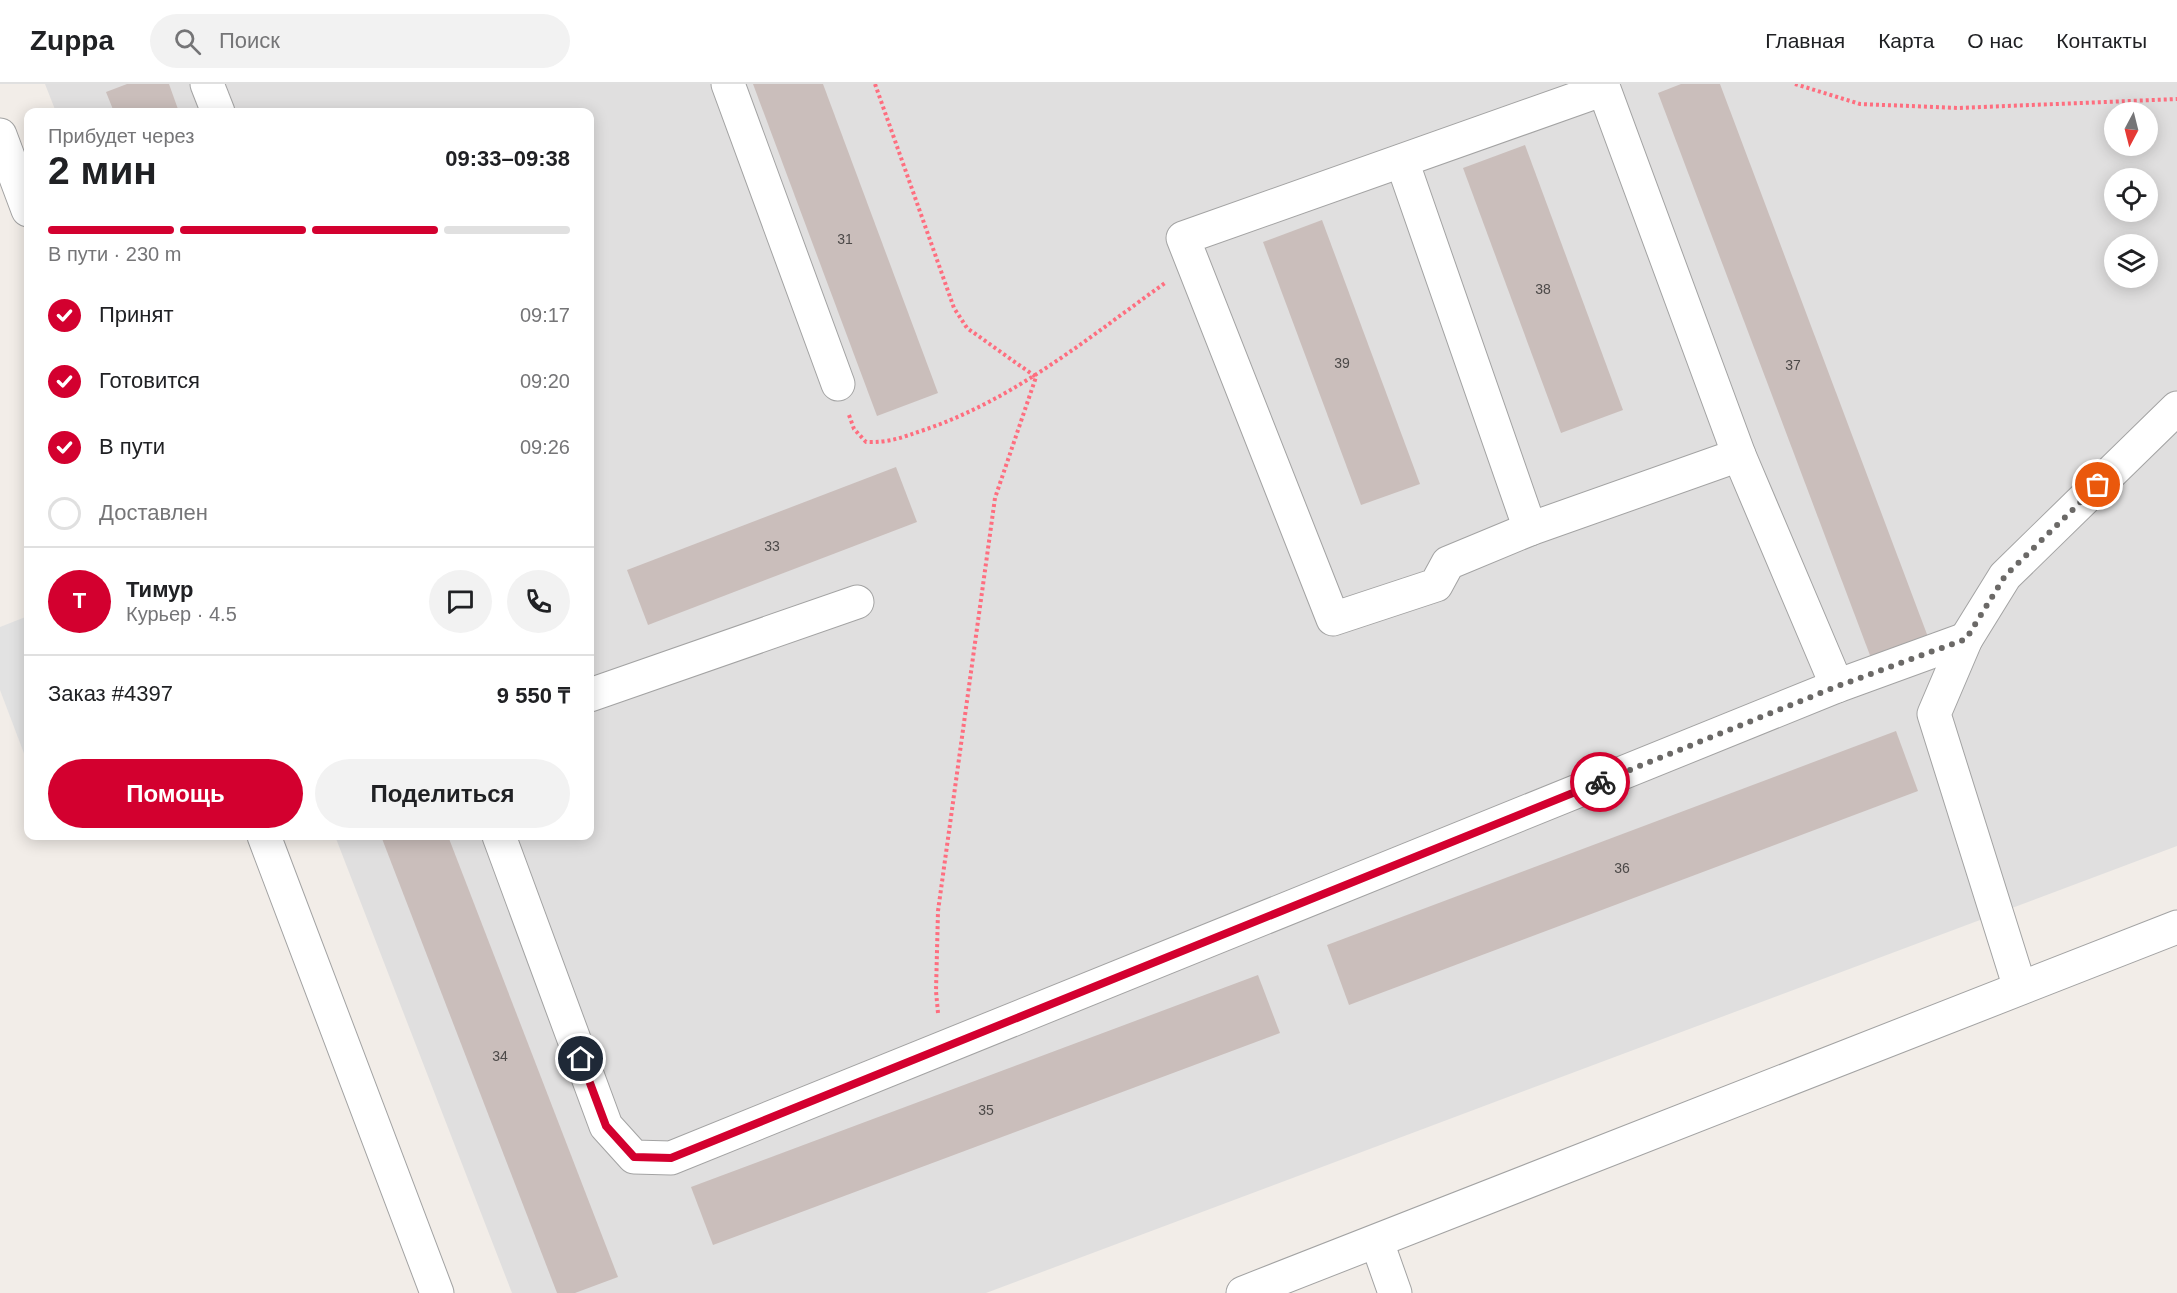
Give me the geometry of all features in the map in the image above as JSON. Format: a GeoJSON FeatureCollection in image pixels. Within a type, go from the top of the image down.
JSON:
{"type":"FeatureCollection","features":[{"type":"Feature","properties":{"kind":"street"},"geometry":{"type":"LineString","coordinates":[[207,84],[216,108]]}},
{"type":"Feature","properties":{"kind":"street"},"geometry":{"type":"LineString","coordinates":[[728,84],[838,384]]}},
{"type":"Feature","properties":{"kind":"street"},"geometry":{"type":"LineString","coordinates":[[1739,455],[1530,529],[1448,563],[1436,585],[1333,619],[1183,238],[1604,89],[1739,455],[1838,686]]}},
{"type":"Feature","properties":{"kind":"street"},"geometry":{"type":"LineString","coordinates":[[0,135],[24,199]]}},
{"type":"Feature","properties":{"kind":"street"},"geometry":{"type":"LineString","coordinates":[[1402,161],[1530,529]]}},
{"type":"Feature","properties":{"kind":"street"},"geometry":{"type":"LineString","coordinates":[[2020,988],[1934,714],[1966,639],[2005,576],[2177,408]]}},
{"type":"Feature","properties":{"kind":"street"},"geometry":{"type":"LineString","coordinates":[[594,694],[857,603]]}},
{"type":"Feature","properties":{"kind":"street"},"geometry":{"type":"LineString","coordinates":[[500,840],[606,1126],[634,1157],[671,1158],[1838,686],[1966,639]]}},
{"type":"Feature","properties":{"kind":"street"},"geometry":{"type":"LineString","coordinates":[[266,840],[437,1293]]}},
{"type":"Feature","properties":{"kind":"street"},"geometry":{"type":"LineString","coordinates":[[1244,1293],[2177,927]]}},
{"type":"Feature","properties":{"kind":"street"},"geometry":{"type":"LineString","coordinates":[[1377,1242],[1395,1293]]}},
{"type":"Feature","properties":{"kind":"path"},"geometry":{"type":"LineString","coordinates":[[875,84],[954,309],[967,328],[1036,377]]}},
{"type":"Feature","properties":{"kind":"path"},"geometry":{"type":"LineString","coordinates":[[1796,84],[1860,104],[1959,108],[2177,99]]}},
{"type":"Feature","properties":{"kind":"path"},"geometry":{"type":"LineString","coordinates":[[838,384],[854,429],[866,442],[887,443],[956,419],[1036,377],[1193,262]]}},
{"type":"Feature","properties":{"kind":"path"},"geometry":{"type":"LineString","coordinates":[[940,1049],[936,991],[938,911],[994,498],[1036,377]]}},
{"type":"Feature","properties":{"kind":"shaded area"},"geometry":{"type":"Polygon","coordinates":[[[45,84],[2177,84],[2177,846],[986,1293],[512,1293],[337,840],[594,840],[594,108],[54,108],[45,84]]]}},
{"type":"Feature","properties":{"kind":"shaded area"},"geometry":{"type":"Polygon","coordinates":[[[24,618],[24,753],[0,690],[0,627],[24,618]]]}},
{"type":"Feature","properties":{"kind":"building"},"geometry":{"type":"Polygon","coordinates":[[[127,84],[169,84],[178,108],[112,108],[106,92],[127,84]]]}},
{"type":"Feature","properties":{"kind":"building"},"geometry":{"type":"Polygon","coordinates":[[[753,84],[823,84],[938,393],[877,416],[753,84]]]}},
{"type":"Feature","properties":{"kind":"building"},"geometry":{"type":"Polygon","coordinates":[[[1681,84],[1720,84],[1928,637],[1871,658],[1658,93],[1681,84]]]}},
{"type":"Feature","properties":{"kind":"building"},"geometry":{"type":"Polygon","coordinates":[[[1525,145],[1623,410],[1561,433],[1463,168],[1525,145]]]}},
{"type":"Feature","properties":{"kind":"building"},"geometry":{"type":"Polygon","coordinates":[[[1322,220],[1420,484],[1361,505],[1263,242],[1322,220]]]}},
{"type":"Feature","properties":{"kind":"building"},"geometry":{"type":"Polygon","coordinates":[[[896,467],[917,522],[648,625],[627,570],[896,467]]]}},
{"type":"Feature","properties":{"kind":"building"},"geometry":{"type":"Polygon","coordinates":[[[1896,731],[1918,791],[1349,1005],[1327,945],[1896,731]]]}},
{"type":"Feature","properties":{"kind":"building"},"geometry":{"type":"Polygon","coordinates":[[[383,840],[450,840],[618,1277],[575,1293],[557,1293],[383,840]]]}},
{"type":"Feature","properties":{"kind":"building"},"geometry":{"type":"Polygon","coordinates":[[[1258,975],[1280,1033],[713,1245],[691,1187],[1258,975]]]}},
{"type":"Feature","properties":{"kind":"way so far"},"geometry":{"type":"LineString","coordinates":[[1600,782],[1838,686],[1966,639],[2005,576],[2098,485]]}},
{"type":"Feature","properties":{"kind":"route"},"geometry":{"type":"LineString","coordinates":[[581,1059],[606,1126],[634,1157],[671,1158],[1600,782]]}}]}
